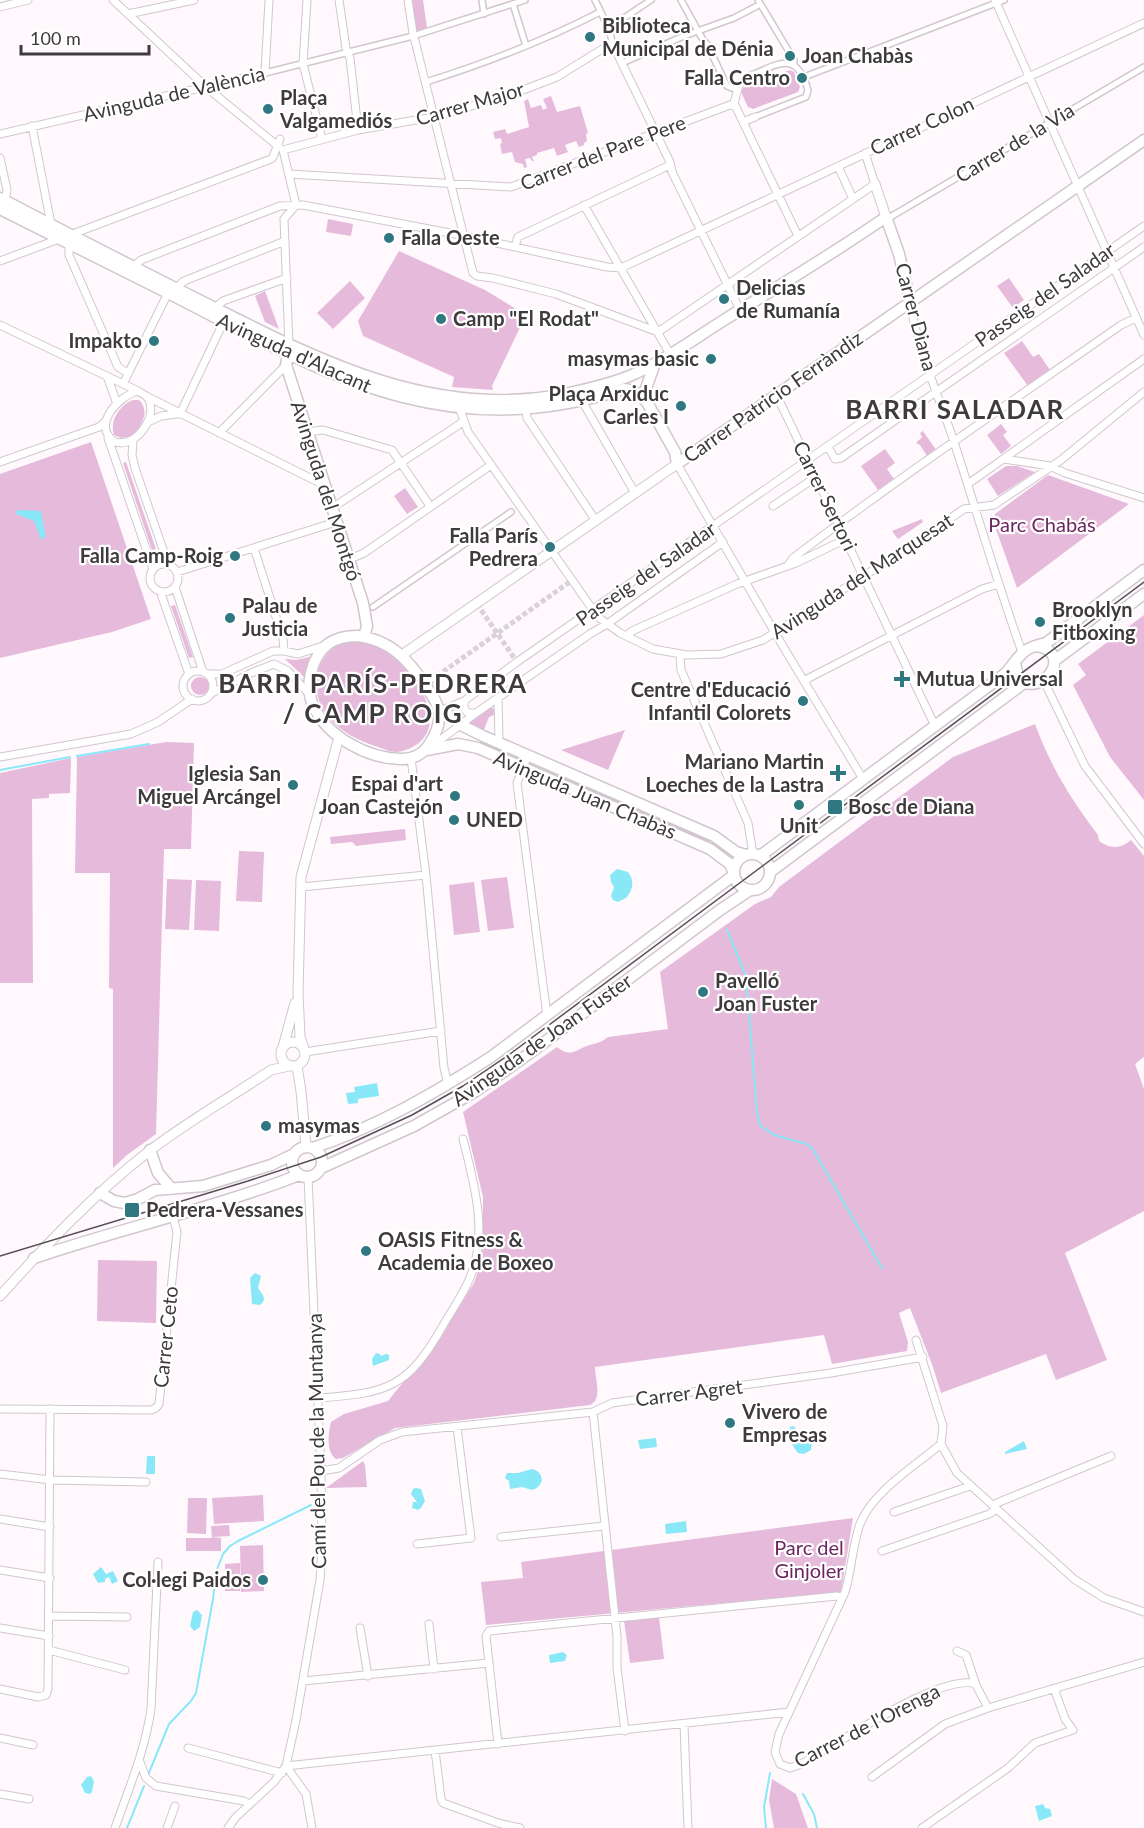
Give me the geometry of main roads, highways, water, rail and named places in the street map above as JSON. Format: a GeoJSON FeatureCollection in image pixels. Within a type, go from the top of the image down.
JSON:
{"type":"FeatureCollection","features":[{"type":"Feature","properties":{"kind":"main road","name":"Carrer Patricio Ferràndiz"},"geometry":{"type":"LineString","coordinates":[[643,397],[675,452],[677,464],[1144,140]]}},
{"type":"Feature","properties":{"kind":"main road","name":"Avinguda d'Alacant"},"geometry":{"type":"LineString","coordinates":[[2,203],[51,224],[67,239],[134,266],[223,323],[288,355],[458,403],[499,410],[526,409],[582,401],[624,389],[637,392],[643,397]]}},
{"type":"Feature","properties":{"kind":"main road","name":"Avinguda d'Alacant"},"geometry":{"type":"LineString","coordinates":[[2,203],[67,239],[172,291],[215,308],[288,355]]}},
{"type":"Feature","properties":{"kind":"main road","name":"Carrer Diana"},"geometry":{"type":"LineString","coordinates":[[887,218],[899,254],[910,301]]}},
{"type":"Feature","properties":{"kind":"main road","name":"Carrer de la Via"},"geometry":{"type":"LineString","coordinates":[[655,363],[887,218]]}},
{"type":"Feature","properties":{"kind":"main road","name":"Avinguda del Montgó"},"geometry":{"type":"LineString","coordinates":[[288,355],[307,432],[364,608],[367,626],[364,637]]}},
{"type":"Feature","properties":{"kind":"main road","name":"Avinguda d'Alacant"},"geometry":{"type":"LineString","coordinates":[[458,403],[556,395],[618,380],[655,363]]}},
{"type":"Feature","properties":{"kind":"main road"},"geometry":{"type":"LineString","coordinates":[[643,397],[655,363]]}},
{"type":"Feature","properties":{"kind":"main road"},"geometry":{"type":"LineString","coordinates":[[1024,682],[770,872],[765,885],[758,890],[750,890],[738,885],[734,873],[738,860],[753,855],[863,779],[1006,673],[1022,652],[1046,643],[1144,570]]}},
{"type":"Feature","properties":{"kind":"main road"},"geometry":{"type":"LineString","coordinates":[[1054,661],[1144,594]]}},
{"type":"Feature","properties":{"kind":"main road"},"geometry":{"type":"LineString","coordinates":[[344,637],[364,637],[386,644],[402,655],[438,704],[437,730],[426,750],[411,758],[392,759],[373,754],[339,737],[319,715],[312,702],[311,675],[321,651],[328,644],[344,637]]}},
{"type":"Feature","properties":{"kind":"main road"},"geometry":{"type":"LineString","coordinates":[[1015,663],[1018,676],[1024,682],[1032,684],[1043,679],[1053,669],[1054,661],[1052,654],[1046,648],[1036,645]]}},
{"type":"Feature","properties":{"kind":"main road","name":"Avinguda Juan Chabàs"},"geometry":{"type":"LineString","coordinates":[[439,712],[446,713],[460,724],[499,742],[714,836],[736,852],[753,855]]}},
{"type":"Feature","properties":{"kind":"main road","name":"Avinguda Juan Chabàs"},"geometry":{"type":"LineString","coordinates":[[426,750],[453,744],[467,745],[710,849],[730,864],[734,873]]}},
{"type":"Feature","properties":{"kind":"main road"},"geometry":{"type":"LineString","coordinates":[[753,855],[768,863],[770,872]]}},
{"type":"Feature","properties":{"kind":"main road","name":"Avinguda de Joan Fuster"},"geometry":{"type":"LineString","coordinates":[[309,1148],[378,1121],[448,1084],[491,1057],[734,873]]}},
{"type":"Feature","properties":{"kind":"main road","name":"Avinguda de Joan Fuster"},"geometry":{"type":"LineString","coordinates":[[321,1168],[414,1126],[476,1091],[750,890]]}},
{"type":"Feature","properties":{"kind":"main road"},"geometry":{"type":"LineString","coordinates":[[34,1258],[316,1174],[321,1168],[321,1157],[309,1148],[299,1149],[291,1160],[292,1167],[303,1176]]}},
{"type":"Feature","properties":{"kind":"main road"},"geometry":{"type":"LineString","coordinates":[[150,1150],[155,1168],[170,1187]]}},
{"type":"Feature","properties":{"kind":"main road"},"geometry":{"type":"LineString","coordinates":[[100,1193],[110,1200],[130,1201],[155,1190],[203,1186],[271,1165],[294,1154]]}},
{"type":"Feature","properties":{"kind":"main road"},"geometry":{"type":"LineString","coordinates":[[144,1195],[152,1184],[155,1168]]}},
{"type":"Feature","properties":{"kind":"water"},"geometry":{"type":"Polygon","coordinates":[[[17,510],[40,511],[46,537],[41,539],[34,521],[16,514],[17,510]]]}},
{"type":"Feature","properties":{"kind":"water"},"geometry":{"type":"Polygon","coordinates":[[[617,869],[628,872],[632,882],[632,889],[626,898],[618,902],[611,896],[614,887],[610,875],[617,869]]]}},
{"type":"Feature","properties":{"kind":"water"},"geometry":{"type":"Polygon","coordinates":[[[377,1083],[379,1096],[358,1099],[358,1103],[348,1104],[346,1093],[355,1092],[354,1087],[377,1083]]]}},
{"type":"Feature","properties":{"kind":"water"},"geometry":{"type":"Polygon","coordinates":[[[255,1273],[261,1276],[258,1288],[264,1299],[260,1305],[252,1304],[250,1278],[255,1273]]]}},
{"type":"Feature","properties":{"kind":"water"},"geometry":{"type":"Polygon","coordinates":[[[376,1353],[381,1356],[389,1355],[389,1360],[373,1366],[372,1359],[376,1353]]]}},
{"type":"Feature","properties":{"kind":"water"},"geometry":{"type":"Polygon","coordinates":[[[794,1426],[801,1437],[809,1438],[812,1442],[811,1450],[804,1454],[798,1453],[791,1441],[790,1427],[794,1426]]]}},
{"type":"Feature","properties":{"kind":"water"},"geometry":{"type":"Polygon","coordinates":[[[656,1438],[657,1447],[640,1449],[638,1440],[656,1438]]]}},
{"type":"Feature","properties":{"kind":"water"},"geometry":{"type":"Polygon","coordinates":[[[1024,1441],[1027,1449],[1005,1454],[1005,1452],[1024,1441]]]}},
{"type":"Feature","properties":{"kind":"water"},"geometry":{"type":"Polygon","coordinates":[[[147,1456],[155,1456],[155,1474],[146,1474],[147,1456]]]}},
{"type":"Feature","properties":{"kind":"water"},"geometry":{"type":"Polygon","coordinates":[[[532,1469],[539,1473],[542,1479],[536,1488],[532,1490],[522,1487],[510,1489],[509,1481],[505,1478],[507,1473],[532,1469]]]}},
{"type":"Feature","properties":{"kind":"water"},"geometry":{"type":"Polygon","coordinates":[[[416,1488],[421,1489],[425,1501],[418,1510],[412,1508],[413,1502],[417,1502],[411,1494],[416,1488]]]}},
{"type":"Feature","properties":{"kind":"water"},"geometry":{"type":"Polygon","coordinates":[[[686,1521],[687,1532],[666,1534],[665,1524],[686,1521]]]}},
{"type":"Feature","properties":{"kind":"water"},"geometry":{"type":"Polygon","coordinates":[[[101,1567],[106,1574],[113,1571],[118,1581],[112,1584],[109,1577],[105,1579],[105,1582],[98,1583],[93,1574],[101,1567]]]}},
{"type":"Feature","properties":{"kind":"water"},"geometry":{"type":"Polygon","coordinates":[[[197,1610],[202,1615],[200,1627],[194,1631],[190,1626],[193,1612],[197,1610]]]}},
{"type":"Feature","properties":{"kind":"water"},"geometry":{"type":"Polygon","coordinates":[[[563,1652],[567,1655],[565,1661],[550,1663],[549,1655],[563,1652]]]}},
{"type":"Feature","properties":{"kind":"water"},"geometry":{"type":"Polygon","coordinates":[[[91,1776],[94,1781],[92,1792],[85,1793],[81,1785],[87,1777],[91,1776]]]}},
{"type":"Feature","properties":{"kind":"water"},"geometry":{"type":"Polygon","coordinates":[[[1043,1804],[1045,1808],[1050,1809],[1052,1816],[1039,1821],[1035,1806],[1043,1804]]]}},
{"type":"Feature","properties":{"kind":"waterway"},"geometry":{"type":"LineString","coordinates":[[77,756],[149,744]]}},
{"type":"Feature","properties":{"kind":"waterway"},"geometry":{"type":"LineString","coordinates":[[0,770],[70,757]]}},
{"type":"Feature","properties":{"kind":"waterway"},"geometry":{"type":"LineString","coordinates":[[727,930],[746,976],[757,1113],[760,1125],[774,1135],[807,1144],[812,1148],[882,1268]]}},
{"type":"Feature","properties":{"kind":"waterway"},"geometry":{"type":"LineString","coordinates":[[148,1775],[169,1724],[196,1693],[216,1572],[223,1554],[238,1541],[311,1505]]}},
{"type":"Feature","properties":{"kind":"waterway"},"geometry":{"type":"LineString","coordinates":[[766,1828],[764,1807],[770,1773]]}},
{"type":"Feature","properties":{"kind":"waterway"},"geometry":{"type":"LineString","coordinates":[[127,1828],[144,1786]]}},
{"type":"Feature","properties":{"kind":"waterway"},"geometry":{"type":"LineString","coordinates":[[803,1794],[814,1814],[817,1828]]}},
{"type":"Feature","properties":{"kind":"tunnel"},"geometry":{"type":"LineString","coordinates":[[437,676],[571,581]]}},
{"type":"Feature","properties":{"kind":"tunnel"},"geometry":{"type":"LineString","coordinates":[[477,604],[517,662]]}},
{"type":"Feature","properties":{"kind":"tram line"},"geometry":{"type":"LineString","coordinates":[[0,1256],[321,1157],[412,1115],[463,1086],[510,1054],[1144,582]]}},
{"type":"Feature","properties":{"kind":"place","name":"Biblioteca Municipal de Dénia"},"geometry":{"type":"Point","coordinates":[590,37]}},
{"type":"Feature","properties":{"kind":"place","name":"Joan Chabàs"},"geometry":{"type":"Point","coordinates":[790,56]}},
{"type":"Feature","properties":{"kind":"place","name":"Falla Centro"},"geometry":{"type":"Point","coordinates":[802,78]}},
{"type":"Feature","properties":{"kind":"place","name":"Plaça Valgamediós"},"geometry":{"type":"Point","coordinates":[268,109]}},
{"type":"Feature","properties":{"kind":"place","name":"Falla Oeste"},"geometry":{"type":"Point","coordinates":[389,238]}},
{"type":"Feature","properties":{"kind":"place","name":"Delicias de Rumanía"},"geometry":{"type":"Point","coordinates":[724,299]}},
{"type":"Feature","properties":{"kind":"place","name":"Camp \"El Rodat\""},"geometry":{"type":"Point","coordinates":[441,319]}},
{"type":"Feature","properties":{"kind":"place","name":"Impakto"},"geometry":{"type":"Point","coordinates":[154,341]}},
{"type":"Feature","properties":{"kind":"place","name":"masymas basic"},"geometry":{"type":"Point","coordinates":[711,359]}},
{"type":"Feature","properties":{"kind":"place","name":"Plaça Arxiduc Carles I"},"geometry":{"type":"Point","coordinates":[681,406]}},
{"type":"Feature","properties":{"kind":"place","name":"Falla París Pedrera"},"geometry":{"type":"Point","coordinates":[550,547]}},
{"type":"Feature","properties":{"kind":"place","name":"Falla Camp-Roig"},"geometry":{"type":"Point","coordinates":[235,556]}},
{"type":"Feature","properties":{"kind":"place","name":"Palau de Justicia"},"geometry":{"type":"Point","coordinates":[230,618]}},
{"type":"Feature","properties":{"kind":"place","name":"Brooklyn Fitboxing"},"geometry":{"type":"Point","coordinates":[1040,622]}},
{"type":"Feature","properties":{"kind":"place","name":"Mutua Universal"},"geometry":{"type":"Point","coordinates":[902,679]}},
{"type":"Feature","properties":{"kind":"place","name":"Centre d'Educació Infantil Colorets"},"geometry":{"type":"Point","coordinates":[803,701]}},
{"type":"Feature","properties":{"kind":"place","name":"Mariano Martin Loeches de la Lastra"},"geometry":{"type":"Point","coordinates":[838,773]}},
{"type":"Feature","properties":{"kind":"place","name":"Iglesia San Miguel Arcángel"},"geometry":{"type":"Point","coordinates":[293,785]}},
{"type":"Feature","properties":{"kind":"place","name":"Espai d'art Joan Castejón"},"geometry":{"type":"Point","coordinates":[455,796]}},
{"type":"Feature","properties":{"kind":"place","name":"Unit"},"geometry":{"type":"Point","coordinates":[799,805]}},
{"type":"Feature","properties":{"kind":"place","name":"Bosc de Diana"},"geometry":{"type":"Point","coordinates":[835,807]}},
{"type":"Feature","properties":{"kind":"place","name":"UNED"},"geometry":{"type":"Point","coordinates":[454,820]}},
{"type":"Feature","properties":{"kind":"place","name":"Pavelló Joan Fuster"},"geometry":{"type":"Point","coordinates":[703,992]}},
{"type":"Feature","properties":{"kind":"place","name":"masymas"},"geometry":{"type":"Point","coordinates":[266,1126]}},
{"type":"Feature","properties":{"kind":"place","name":"Pedrera-Vessanes"},"geometry":{"type":"Point","coordinates":[132,1210]}},
{"type":"Feature","properties":{"kind":"place","name":"OASIS Fitness & Academia de Boxeo"},"geometry":{"type":"Point","coordinates":[366,1251]}},
{"type":"Feature","properties":{"kind":"place","name":"Vivero de Empresas"},"geometry":{"type":"Point","coordinates":[730,1423]}},
{"type":"Feature","properties":{"kind":"place","name":"Col·legi Paidos"},"geometry":{"type":"Point","coordinates":[263,1580]}},
{"type":"Feature","properties":{"kind":"district","name":"BARRI SALADAR"},"geometry":{"type":"Point","coordinates":[955,410]}},
{"type":"Feature","properties":{"kind":"district","name":"BARRI PARÍS-PEDRERA / CAMP ROIG"},"geometry":{"type":"Point","coordinates":[373,699]}},
{"type":"Feature","properties":{"kind":"park label","name":"Parc Chabás"},"geometry":{"type":"Point","coordinates":[1042,525]}},
{"type":"Feature","properties":{"kind":"park label","name":"Parc del Ginjoler"},"geometry":{"type":"Point","coordinates":[809,1560]}}]}
